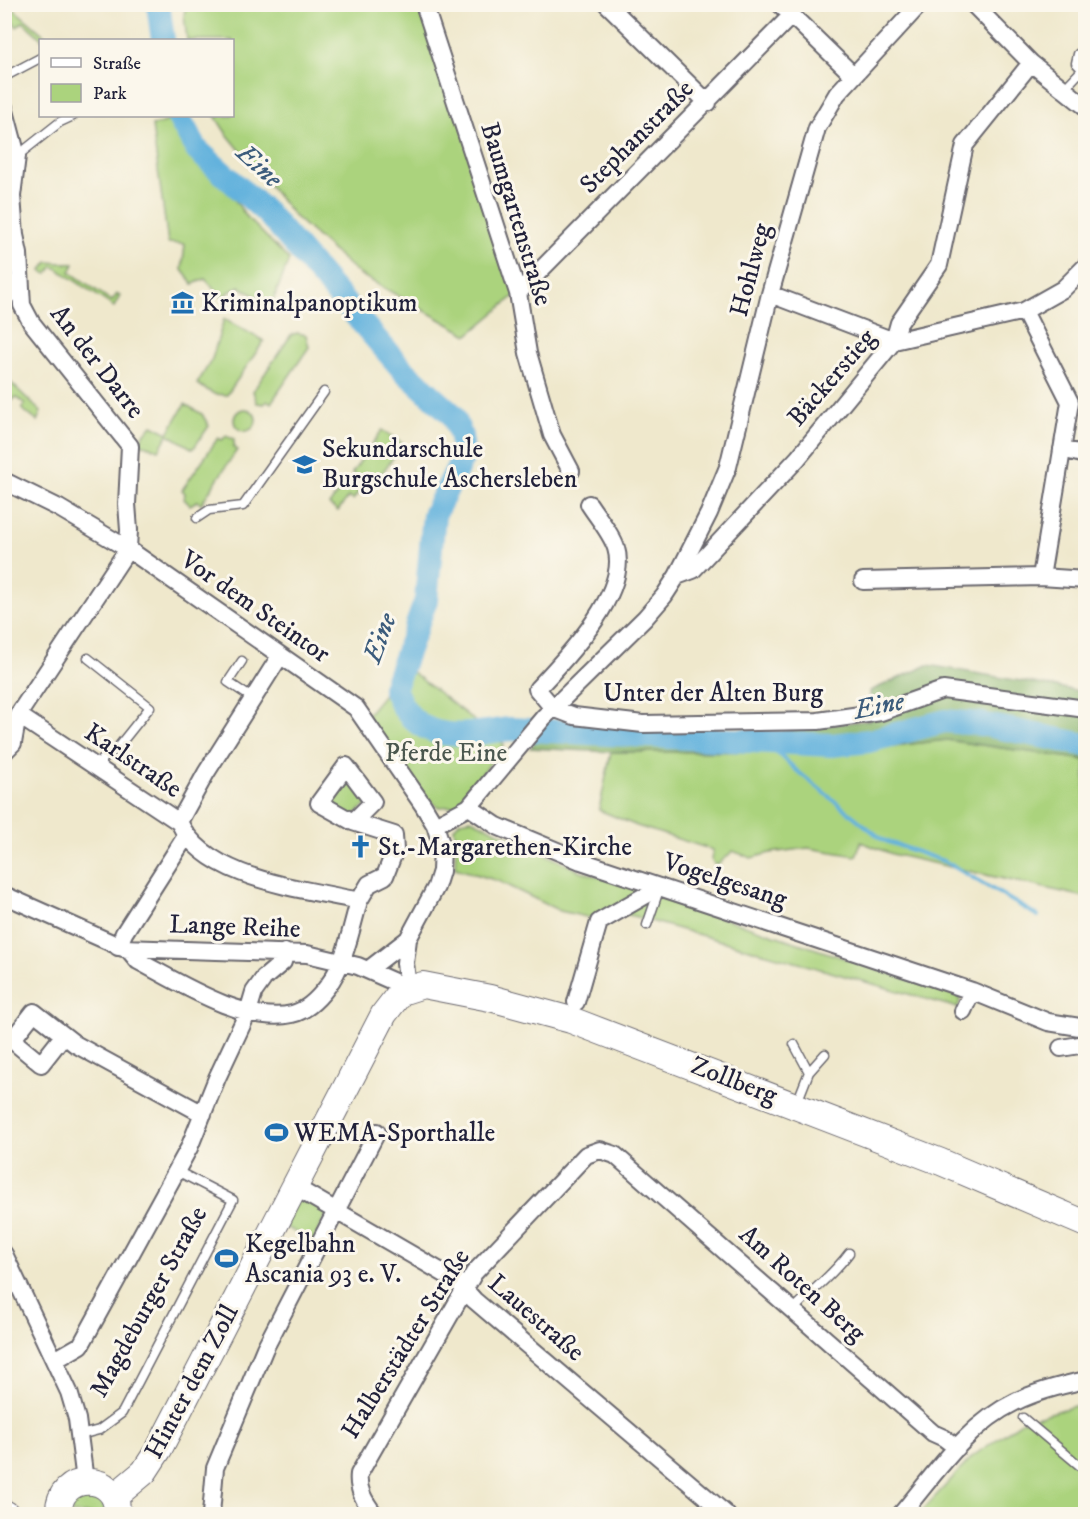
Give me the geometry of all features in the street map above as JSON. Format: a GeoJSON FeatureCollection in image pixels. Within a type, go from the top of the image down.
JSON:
{"type":"FeatureCollection","features":[{"type":"Feature","properties":{"kind":"main road","name":"Zollberg"},"geometry":{"type":"LineString","coordinates":[[408,988],[423,985],[440,987],[571,1020],[941,1162],[1086,1224]]}},
{"type":"Feature","properties":{"kind":"main road","name":"Hinter dem Zoll"},"geometry":{"type":"LineString","coordinates":[[116,1506],[144,1472],[159,1449],[384,1014],[396,996],[408,988]]}},
{"type":"Feature","properties":{"kind":"main road"},"geometry":{"type":"LineString","coordinates":[[59,1515],[63,1494],[72,1485],[84,1481],[102,1484],[116,1506]]}},
{"type":"Feature","properties":{"kind":"street","name":"Baumgartenstraße"},"geometry":{"type":"LineString","coordinates":[[424,4],[518,294],[528,353],[549,424],[572,471]]}},
{"type":"Feature","properties":{"kind":"street"},"geometry":{"type":"LineString","coordinates":[[607,4],[708,103]]}},
{"type":"Feature","properties":{"kind":"street","name":"Hohlweg"},"geometry":{"type":"LineString","coordinates":[[677,576],[712,506],[728,467],[770,294],[817,128],[826,109],[853,75],[920,4]]}},
{"type":"Feature","properties":{"kind":"street"},"geometry":{"type":"LineString","coordinates":[[973,4],[1031,63],[1086,107]]}},
{"type":"Feature","properties":{"kind":"street","name":"Stephanstraße"},"geometry":{"type":"LineString","coordinates":[[518,294],[708,103],[785,10]]}},
{"type":"Feature","properties":{"kind":"street"},"geometry":{"type":"LineString","coordinates":[[785,10],[853,75]]}},
{"type":"Feature","properties":{"kind":"street"},"geometry":{"type":"LineString","coordinates":[[770,294],[894,341],[899,323],[939,265],[964,146],[1031,63]]}},
{"type":"Feature","properties":{"kind":"street"},"geometry":{"type":"LineString","coordinates":[[4,107],[17,156]]}},
{"type":"Feature","properties":{"kind":"street","name":"An der Darre"},"geometry":{"type":"LineString","coordinates":[[17,156],[10,231],[19,254],[22,305],[31,322],[130,446],[128,549]]}},
{"type":"Feature","properties":{"kind":"street","name":"Bäckerstieg"},"geometry":{"type":"LineString","coordinates":[[469,807],[549,712],[664,596],[677,576],[693,570],[798,458],[894,341],[1024,311],[1063,289],[1086,266]]}},
{"type":"Feature","properties":{"kind":"street"},"geometry":{"type":"LineString","coordinates":[[4,300],[20,280]]}},
{"type":"Feature","properties":{"kind":"street"},"geometry":{"type":"LineString","coordinates":[[1024,311],[1070,402],[1041,577]]}},
{"type":"Feature","properties":{"kind":"street"},"geometry":{"type":"LineString","coordinates":[[1062,449],[1086,455]]}},
{"type":"Feature","properties":{"kind":"street","name":"Vor dem Steintor"},"geometry":{"type":"LineString","coordinates":[[4,481],[59,508],[128,549],[356,708],[435,825]]}},
{"type":"Feature","properties":{"kind":"street"},"geometry":{"type":"LineString","coordinates":[[549,712],[537,689],[581,639],[599,613],[611,589],[617,565],[616,549],[590,504]]}},
{"type":"Feature","properties":{"kind":"street"},"geometry":{"type":"LineString","coordinates":[[4,752],[13,743],[18,715],[128,549]]}},
{"type":"Feature","properties":{"kind":"street"},"geometry":{"type":"LineString","coordinates":[[863,581],[1041,577],[1086,580]]}},
{"type":"Feature","properties":{"kind":"street"},"geometry":{"type":"LineString","coordinates":[[123,948],[124,933],[252,698],[280,656]]}},
{"type":"Feature","properties":{"kind":"street","name":"Unter der Alten Burg"},"geometry":{"type":"LineString","coordinates":[[549,712],[643,724],[818,721],[881,712],[943,690],[1086,709]]}},
{"type":"Feature","properties":{"kind":"street","name":"Karlstraße"},"geometry":{"type":"LineString","coordinates":[[18,715],[182,829],[218,862],[244,874],[359,901]]}},
{"type":"Feature","properties":{"kind":"street"},"geometry":{"type":"LineString","coordinates":[[368,970],[408,939],[429,905],[441,871],[442,847],[435,825],[469,807]]}},
{"type":"Feature","properties":{"kind":"street","name":"Vogelgesang"},"geometry":{"type":"LineString","coordinates":[[469,807],[478,815],[526,839],[581,861],[972,991],[1048,1022],[1086,1028]]}},
{"type":"Feature","properties":{"kind":"street"},"geometry":{"type":"LineString","coordinates":[[340,960],[359,901],[369,884],[385,876],[395,850],[394,835],[353,822]]}},
{"type":"Feature","properties":{"kind":"street"},"geometry":{"type":"LineString","coordinates":[[576,1002],[599,921],[660,887]]}},
{"type":"Feature","properties":{"kind":"street","name":"Lange Reihe"},"geometry":{"type":"LineString","coordinates":[[4,895],[123,948],[138,961],[180,983],[248,1012],[291,1015],[306,1009],[328,986],[340,960]]}},
{"type":"Feature","properties":{"kind":"street"},"geometry":{"type":"LineString","coordinates":[[408,939],[405,963],[408,988]]}},
{"type":"Feature","properties":{"kind":"street","name":"Lange Reihe"},"geometry":{"type":"LineString","coordinates":[[123,948],[285,952],[340,960],[408,988]]}},
{"type":"Feature","properties":{"kind":"street"},"geometry":{"type":"LineString","coordinates":[[55,1360],[81,1346],[177,1171],[248,1012],[254,992],[264,978],[283,962],[285,952]]}},
{"type":"Feature","properties":{"kind":"street"},"geometry":{"type":"LineString","coordinates":[[963,1011],[972,991]]}},
{"type":"Feature","properties":{"kind":"street"},"geometry":{"type":"LineString","coordinates":[[63,1036],[203,1114]]}},
{"type":"Feature","properties":{"kind":"street"},"geometry":{"type":"LineString","coordinates":[[1061,1048],[1086,1044]]}},
{"type":"Feature","properties":{"kind":"street"},"geometry":{"type":"LineString","coordinates":[[211,1515],[214,1468],[221,1450],[265,1348],[376,1132]]}},
{"type":"Feature","properties":{"kind":"street","name":"Halberstädter Straße"},"geometry":{"type":"LineString","coordinates":[[374,1515],[361,1494],[358,1484],[359,1474],[474,1273],[586,1155],[600,1150],[615,1155]]}},
{"type":"Feature","properties":{"kind":"street","name":"Am Roten Berg"},"geometry":{"type":"LineString","coordinates":[[615,1155],[933,1433],[957,1448]]}},
{"type":"Feature","properties":{"kind":"street","name":"Lauestraße"},"geometry":{"type":"LineString","coordinates":[[295,1187],[457,1281],[726,1515]]}},
{"type":"Feature","properties":{"kind":"street","name":"Magdeburger Straße"},"geometry":{"type":"LineString","coordinates":[[4,1254],[55,1360],[74,1410],[80,1435],[84,1481]]}},
{"type":"Feature","properties":{"kind":"street"},"geometry":{"type":"LineString","coordinates":[[901,1515],[957,1448],[978,1427],[1016,1401],[1086,1380]]}},
{"type":"Feature","properties":{"kind":"lane"},"geometry":{"type":"LineString","coordinates":[[1064,89],[1083,72],[1076,58],[1082,47]]}},
{"type":"Feature","properties":{"kind":"lane"},"geometry":{"type":"LineString","coordinates":[[4,77],[39,58]]}},
{"type":"Feature","properties":{"kind":"lane"},"geometry":{"type":"LineString","coordinates":[[17,156],[60,122],[71,117]]}},
{"type":"Feature","properties":{"kind":"lane"},"geometry":{"type":"LineString","coordinates":[[198,518],[209,510],[243,506],[324,392]]}},
{"type":"Feature","properties":{"kind":"lane"},"geometry":{"type":"LineString","coordinates":[[88,658],[150,707],[118,747],[103,759],[96,769]]}},
{"type":"Feature","properties":{"kind":"lane"},"geometry":{"type":"LineString","coordinates":[[242,661],[228,682],[252,698]]}},
{"type":"Feature","properties":{"kind":"lane"},"geometry":{"type":"LineString","coordinates":[[647,925],[660,887]]}},
{"type":"Feature","properties":{"kind":"lane"},"geometry":{"type":"LineString","coordinates":[[794,1044],[809,1072]]}},
{"type":"Feature","properties":{"kind":"lane"},"geometry":{"type":"LineString","coordinates":[[796,1105],[809,1072],[825,1054]]}},
{"type":"Feature","properties":{"kind":"lane","name":"Magdeburger Straße"},"geometry":{"type":"LineString","coordinates":[[80,1435],[99,1430],[122,1413],[233,1200],[177,1171]]}},
{"type":"Feature","properties":{"kind":"lane"},"geometry":{"type":"LineString","coordinates":[[792,1310],[812,1290],[834,1275],[849,1253]]}},
{"type":"Feature","properties":{"kind":"lane"},"geometry":{"type":"LineString","coordinates":[[1023,1418],[1086,1471]]}},
{"type":"Feature","properties":{"kind":"green space"},"geometry":{"type":"Polygon","coordinates":[[[186,4],[424,5],[518,293],[468,335],[359,274],[294,216],[226,133],[216,117],[234,117],[234,39],[187,39],[184,15],[186,4]]]}},
{"type":"Feature","properties":{"kind":"green space"},"geometry":{"type":"Polygon","coordinates":[[[10,6],[49,39],[42,39],[23,22],[17,27],[5,11],[10,6]]]}},
{"type":"Feature","properties":{"kind":"green space"},"geometry":{"type":"Polygon","coordinates":[[[178,118],[246,216],[289,260],[271,306],[239,286],[222,297],[205,279],[193,284],[182,270],[185,244],[168,243],[152,126],[178,118]]]}},
{"type":"Feature","properties":{"kind":"green space"},"geometry":{"type":"Polygon","coordinates":[[[48,262],[74,264],[70,272],[112,301],[117,294],[120,296],[114,307],[53,266],[47,274],[41,271],[48,262]]]}},
{"type":"Feature","properties":{"kind":"green space"},"geometry":{"type":"Polygon","coordinates":[[[224,319],[264,341],[227,395],[214,394],[197,384],[212,359],[224,319]]]}},
{"type":"Feature","properties":{"kind":"green space"},"geometry":{"type":"Polygon","coordinates":[[[297,333],[306,335],[309,347],[271,403],[268,401],[264,404],[257,403],[253,391],[291,335],[297,333]]]}},
{"type":"Feature","properties":{"kind":"green space"},"geometry":{"type":"Polygon","coordinates":[[[5,377],[41,412],[37,421],[22,409],[25,404],[16,397],[12,401],[5,393],[5,377]]]}},
{"type":"Feature","properties":{"kind":"green space"},"geometry":{"type":"Polygon","coordinates":[[[185,404],[202,414],[209,426],[193,449],[168,434],[159,450],[141,444],[141,438],[152,425],[168,433],[185,404]]]}},
{"type":"Feature","properties":{"kind":"green space"},"geometry":{"type":"Polygon","coordinates":[[[245,409],[255,416],[256,420],[249,430],[245,431],[235,424],[234,420],[241,410],[245,409]]]}},
{"type":"Feature","properties":{"kind":"green space"},"geometry":{"type":"Polygon","coordinates":[[[382,430],[403,444],[372,487],[352,473],[382,430]]]}},
{"type":"Feature","properties":{"kind":"green space"},"geometry":{"type":"Polygon","coordinates":[[[226,436],[234,439],[234,448],[237,450],[201,504],[197,501],[190,505],[184,499],[185,493],[182,490],[218,438],[222,440],[226,436]]]}},
{"type":"Feature","properties":{"kind":"green space"},"geometry":{"type":"Polygon","coordinates":[[[346,481],[359,491],[353,500],[348,497],[338,511],[329,505],[346,481]]]}},
{"type":"Feature","properties":{"kind":"green space"},"geometry":{"type":"Polygon","coordinates":[[[928,665],[1085,692],[1085,760],[947,740],[845,751],[611,752],[530,748],[551,723],[646,731],[781,731],[871,720],[870,691],[928,665]]]}},
{"type":"Feature","properties":{"kind":"green space","name":"Pferde Eine"},"geometry":{"type":"Polygon","coordinates":[[[406,667],[504,744],[459,806],[439,807],[427,799],[366,716],[406,667]]]}},
{"type":"Feature","properties":{"kind":"green space"},"geometry":{"type":"Polygon","coordinates":[[[947,740],[1085,760],[1085,897],[892,854],[861,842],[856,856],[808,848],[751,858],[733,851],[716,866],[712,861],[713,850],[637,826],[599,810],[611,752],[845,751],[947,740]]]}},
{"type":"Feature","properties":{"kind":"green space"},"geometry":{"type":"Polygon","coordinates":[[[347,774],[369,802],[351,818],[326,802],[347,774]]]}},
{"type":"Feature","properties":{"kind":"green space"},"geometry":{"type":"Polygon","coordinates":[[[471,819],[578,870],[961,997],[958,1008],[612,910],[595,919],[560,911],[498,881],[455,868],[454,828],[460,821],[471,819]]]}},
{"type":"Feature","properties":{"kind":"green space"},"geometry":{"type":"Polygon","coordinates":[[[298,1194],[329,1210],[313,1241],[283,1226],[298,1194]]]}},
{"type":"Feature","properties":{"kind":"green space"},"geometry":{"type":"Polygon","coordinates":[[[1085,1403],[1085,1514],[919,1514],[973,1456],[1023,1421],[1085,1403]]]}},
{"type":"Feature","properties":{"kind":"green space"},"geometry":{"type":"Polygon","coordinates":[[[84,1493],[99,1499],[105,1514],[71,1514],[74,1500],[84,1493]]]}},
{"type":"Feature","properties":{"kind":"waterway","name":"Eine"},"geometry":{"type":"LineString","coordinates":[[158,4],[163,39]]}},
{"type":"Feature","properties":{"kind":"waterway","name":"Eine"},"geometry":{"type":"LineString","coordinates":[[179,117],[197,150],[267,213],[403,370],[453,415],[461,436],[463,457],[434,515],[426,600],[394,688],[403,707],[414,720],[426,728],[441,733],[456,734],[509,729],[832,745],[869,741],[945,721],[981,724],[1086,745]]}},
{"type":"Feature","properties":{"kind":"waterway"},"geometry":{"type":"LineString","coordinates":[[766,741],[796,770],[883,840],[946,862],[1038,916]]}},
{"type":"Feature","properties":{"kind":"place","name":"Kriminalpanoptikum"},"geometry":{"type":"Point","coordinates":[183,303]}},
{"type":"Feature","properties":{"kind":"place","name":"Sekundarschule Burgschule Aschersleben"},"geometry":{"type":"Point","coordinates":[304,464]}},
{"type":"Feature","properties":{"kind":"place","name":"St.-Margarethen-Kirche"},"geometry":{"type":"Point","coordinates":[360,847]}},
{"type":"Feature","properties":{"kind":"place","name":"WEMA-Sporthalle"},"geometry":{"type":"Point","coordinates":[276,1133]}},
{"type":"Feature","properties":{"kind":"place","name":"Kegelbahn Ascania 93 e. V."},"geometry":{"type":"Point","coordinates":[227,1259]}}]}
